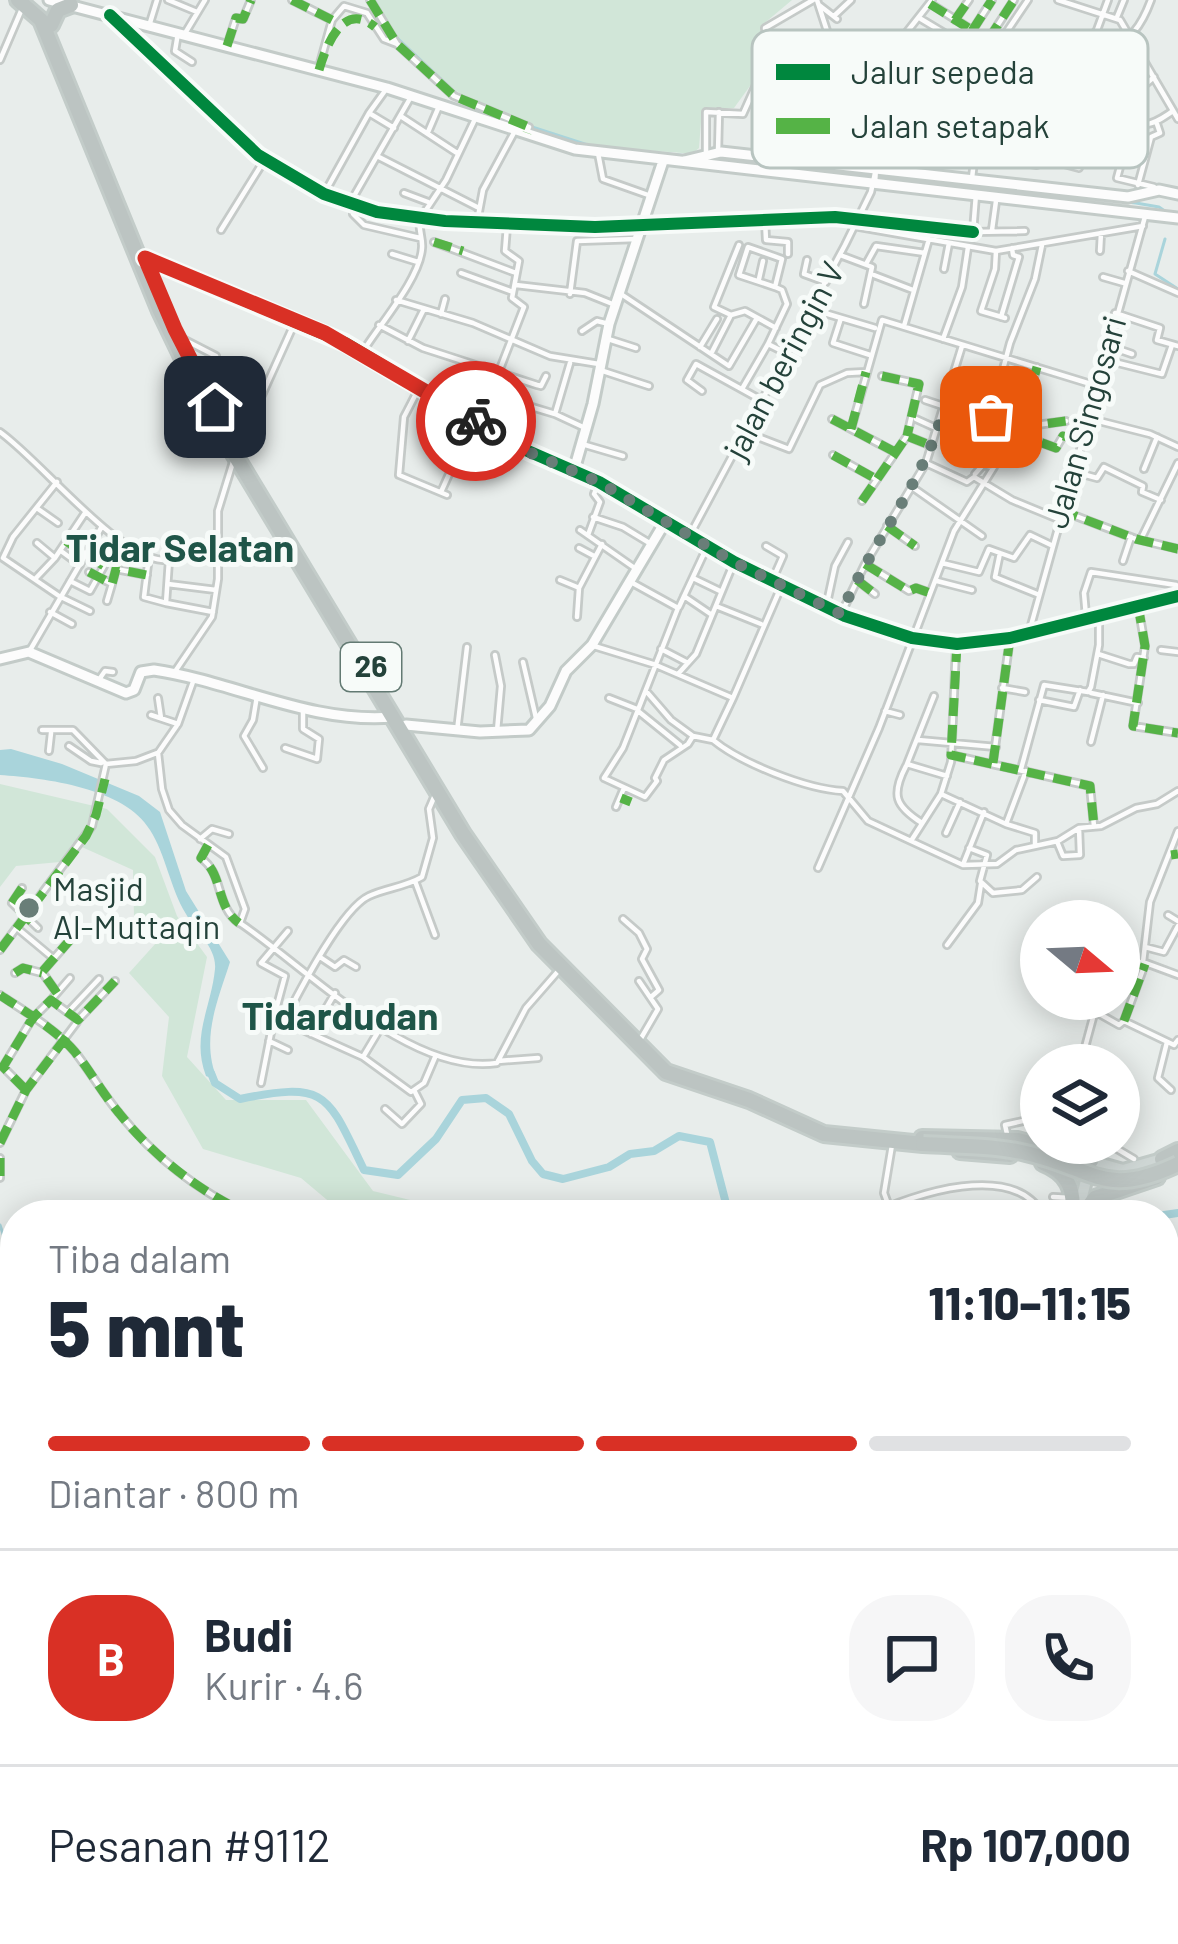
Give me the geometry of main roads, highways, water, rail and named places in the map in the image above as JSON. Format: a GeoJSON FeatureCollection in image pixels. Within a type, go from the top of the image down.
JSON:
{"type":"FeatureCollection","features":[{"type":"Feature","properties":{"kind":"highway"},"geometry":{"type":"LineString","coordinates":[[35,5],[58,10],[71,5]]}},
{"type":"Feature","properties":{"kind":"highway","name":"26"},"geometry":{"type":"LineString","coordinates":[[35,5],[181,356],[237,452],[468,831],[537,932],[658,1063],[755,1094],[827,1128],[1024,1152],[1119,1183],[1146,1177],[1175,1160]]}},
{"type":"Feature","properties":{"kind":"highway","name":"26"},"geometry":{"type":"LineString","coordinates":[[142,258],[237,452]]}},
{"type":"Feature","properties":{"kind":"highway","name":"26"},"geometry":{"type":"LineString","coordinates":[[400,721],[496,884],[560,969],[658,1063],[696,1084],[749,1100],[824,1134],[892,1143],[920,1141]]}},
{"type":"Feature","properties":{"kind":"highway"},"geometry":{"type":"LineString","coordinates":[[920,1141],[1020,1139]]}},
{"type":"Feature","properties":{"kind":"highway"},"geometry":{"type":"LineString","coordinates":[[920,1141],[1040,1162],[1062,1173],[1076,1200]]}},
{"type":"Feature","properties":{"kind":"highway"},"geometry":{"type":"LineString","coordinates":[[1092,1200],[1175,1160]]}},
{"type":"Feature","properties":{"kind":"main road"},"geometry":{"type":"LineString","coordinates":[[1102,1164],[1123,1170],[1175,1160]]}},
{"type":"Feature","properties":{"kind":"main road"},"geometry":{"type":"LineString","coordinates":[[1082,1200],[1090,1164]]}},
{"type":"Feature","properties":{"kind":"water"},"geometry":{"type":"Polygon","coordinates":[[[11,749],[139,796],[160,812],[186,891],[230,962],[210,1036],[218,1081],[206,1076],[201,1048],[215,961],[181,904],[150,830],[122,804],[103,795],[61,783],[0,775],[0,750],[11,749]]]}},
{"type":"Feature","properties":{"kind":"waterway"},"geometry":{"type":"LineString","coordinates":[[374,0],[394,35],[459,96]]}},
{"type":"Feature","properties":{"kind":"waterway"},"geometry":{"type":"LineString","coordinates":[[529,126],[594,147]]}},
{"type":"Feature","properties":{"kind":"waterway"},"geometry":{"type":"LineString","coordinates":[[603,148],[689,156]]}},
{"type":"Feature","properties":{"kind":"waterway"},"geometry":{"type":"LineString","coordinates":[[717,158],[752,162]]}},
{"type":"Feature","properties":{"kind":"waterway"},"geometry":{"type":"LineString","coordinates":[[810,168],[1136,203],[1169,214]]}},
{"type":"Feature","properties":{"kind":"waterway"},"geometry":{"type":"LineString","coordinates":[[1165,239],[1155,274],[1178,289]]}},
{"type":"Feature","properties":{"kind":"waterway"},"geometry":{"type":"LineString","coordinates":[[211,1073],[215,1083],[240,1099],[291,1092],[321,1099],[332,1109],[364,1170],[398,1175],[436,1139],[462,1100],[486,1098],[509,1114],[543,1174],[563,1179],[609,1167],[679,1136],[710,1142],[725,1200]]}},
{"type":"Feature","properties":{"kind":"place","name":"Masjid Al-Muttaqin"},"geometry":{"type":"Point","coordinates":[29,908]}},
{"type":"Feature","properties":{"kind":"district","name":"Tidar Selatan"},"geometry":{"type":"Point","coordinates":[180,548]}},
{"type":"Feature","properties":{"kind":"district","name":"Tidardudan"},"geometry":{"type":"Point","coordinates":[340,1016]}}]}
